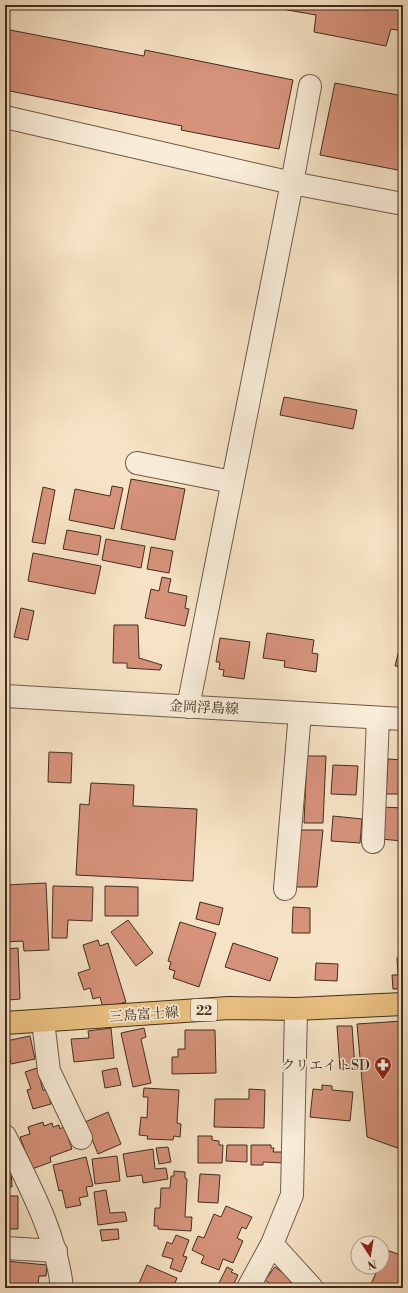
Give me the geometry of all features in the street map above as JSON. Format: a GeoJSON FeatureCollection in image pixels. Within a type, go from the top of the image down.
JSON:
{"type":"FeatureCollection","features":[{"type":"Feature","properties":{"kind":"main road","name":"三島富士線"},"geometry":{"type":"LineString","coordinates":[[5,1023],[229,1008],[296,1009],[403,1004]]}},
{"type":"Feature","properties":{"kind":"street"},"geometry":{"type":"LineString","coordinates":[[188,706],[310,86]]}},
{"type":"Feature","properties":{"kind":"street"},"geometry":{"type":"LineString","coordinates":[[5,117],[292,183],[403,204]]}},
{"type":"Feature","properties":{"kind":"street"},"geometry":{"type":"LineString","coordinates":[[137,463],[232,482]]}},
{"type":"Feature","properties":{"kind":"street","name":"金岡浮島線"},"geometry":{"type":"LineString","coordinates":[[5,696],[403,719]]}},
{"type":"Feature","properties":{"kind":"street"},"geometry":{"type":"LineString","coordinates":[[285,889],[300,713]]}},
{"type":"Feature","properties":{"kind":"street"},"geometry":{"type":"LineString","coordinates":[[373,842],[378,718]]}},
{"type":"Feature","properties":{"kind":"street"},"geometry":{"type":"LineString","coordinates":[[248,1288],[272,1244],[292,1195],[296,1009]]}},
{"type":"Feature","properties":{"kind":"street"},"geometry":{"type":"LineString","coordinates":[[43,1021],[49,1071],[82,1138]]}},
{"type":"Feature","properties":{"kind":"street"},"geometry":{"type":"LineString","coordinates":[[5,1136],[43,1214],[56,1251],[63,1288]]}},
{"type":"Feature","properties":{"kind":"street"},"geometry":{"type":"LineString","coordinates":[[272,1244],[309,1287]]}},
{"type":"Feature","properties":{"kind":"street"},"geometry":{"type":"LineString","coordinates":[[5,1248],[56,1251]]}},
{"type":"Feature","properties":{"kind":"building"},"geometry":{"type":"Polygon","coordinates":[[[182,5],[210,5],[209,10],[182,5]]]}},
{"type":"Feature","properties":{"kind":"building"},"geometry":{"type":"Polygon","coordinates":[[[259,5],[403,5],[403,31],[391,29],[386,46],[314,32],[316,15],[259,5]]]}},
{"type":"Feature","properties":{"kind":"building"},"geometry":{"type":"Polygon","coordinates":[[[5,29],[144,56],[145,50],[293,80],[279,149],[181,130],[182,126],[5,90],[5,29]]]}},
{"type":"Feature","properties":{"kind":"building"},"geometry":{"type":"Polygon","coordinates":[[[335,83],[403,96],[403,171],[320,155],[335,83]]]}},
{"type":"Feature","properties":{"kind":"building"},"geometry":{"type":"Polygon","coordinates":[[[284,397],[357,410],[353,429],[280,415],[284,397]]]}},
{"type":"Feature","properties":{"kind":"building"},"geometry":{"type":"Polygon","coordinates":[[[131,479],[185,489],[175,540],[121,529],[131,479]]]}},
{"type":"Feature","properties":{"kind":"building"},"geometry":{"type":"Polygon","coordinates":[[[112,486],[123,488],[114,529],[69,520],[75,489],[110,496],[112,486]]]}},
{"type":"Feature","properties":{"kind":"building"},"geometry":{"type":"Polygon","coordinates":[[[43,487],[55,490],[45,544],[32,542],[43,487]]]}},
{"type":"Feature","properties":{"kind":"building"},"geometry":{"type":"Polygon","coordinates":[[[67,530],[101,536],[98,555],[63,549],[67,530]]]}},
{"type":"Feature","properties":{"kind":"building"},"geometry":{"type":"Polygon","coordinates":[[[106,539],[145,546],[141,568],[102,560],[106,539]]]}},
{"type":"Feature","properties":{"kind":"building"},"geometry":{"type":"Polygon","coordinates":[[[151,547],[173,551],[169,573],[147,569],[151,547]]]}},
{"type":"Feature","properties":{"kind":"building"},"geometry":{"type":"Polygon","coordinates":[[[33,553],[101,566],[95,594],[28,581],[33,553]]]}},
{"type":"Feature","properties":{"kind":"building"},"geometry":{"type":"Polygon","coordinates":[[[162,577],[171,579],[168,592],[187,596],[185,608],[189,609],[185,626],[145,618],[151,589],[159,591],[162,577]]]}},
{"type":"Feature","properties":{"kind":"building"},"geometry":{"type":"Polygon","coordinates":[[[21,608],[34,611],[28,640],[14,637],[21,608]]]}},
{"type":"Feature","properties":{"kind":"building"},"geometry":{"type":"Polygon","coordinates":[[[114,625],[138,625],[139,658],[162,665],[160,670],[127,668],[127,663],[113,663],[114,625]]]}},
{"type":"Feature","properties":{"kind":"building"},"geometry":{"type":"Polygon","coordinates":[[[267,633],[314,640],[312,653],[318,654],[316,672],[284,667],[285,661],[263,658],[267,633]]]}},
{"type":"Feature","properties":{"kind":"building"},"geometry":{"type":"Polygon","coordinates":[[[220,638],[250,642],[244,679],[223,676],[224,670],[219,669],[220,662],[216,662],[220,638]]]}},
{"type":"Feature","properties":{"kind":"building"},"geometry":{"type":"Polygon","coordinates":[[[400,646],[403,647],[403,667],[395,666],[400,646]]]}},
{"type":"Feature","properties":{"kind":"building"},"geometry":{"type":"Polygon","coordinates":[[[49,752],[72,753],[71,783],[48,782],[49,752]]]}},
{"type":"Feature","properties":{"kind":"building"},"geometry":{"type":"Polygon","coordinates":[[[307,756],[326,756],[323,823],[304,823],[307,756]]]}},
{"type":"Feature","properties":{"kind":"building"},"geometry":{"type":"Polygon","coordinates":[[[388,759],[403,760],[403,794],[386,794],[388,759]]]}},
{"type":"Feature","properties":{"kind":"building"},"geometry":{"type":"Polygon","coordinates":[[[333,765],[358,766],[356,795],[331,794],[333,765]]]}},
{"type":"Feature","properties":{"kind":"building"},"geometry":{"type":"Polygon","coordinates":[[[91,783],[134,785],[133,806],[197,809],[193,881],[76,875],[80,804],[89,805],[91,783]]]}},
{"type":"Feature","properties":{"kind":"building"},"geometry":{"type":"Polygon","coordinates":[[[382,807],[403,808],[402,841],[381,839],[382,807]]]}},
{"type":"Feature","properties":{"kind":"building"},"geometry":{"type":"Polygon","coordinates":[[[333,816],[362,819],[360,843],[331,841],[333,816]]]}},
{"type":"Feature","properties":{"kind":"building"},"geometry":{"type":"Polygon","coordinates":[[[300,830],[323,830],[317,887],[295,887],[300,830]]]}},
{"type":"Feature","properties":{"kind":"building"},"geometry":{"type":"Polygon","coordinates":[[[46,883],[49,950],[24,951],[23,941],[5,942],[5,885],[46,883]]]}},
{"type":"Feature","properties":{"kind":"building"},"geometry":{"type":"Polygon","coordinates":[[[53,886],[93,887],[92,921],[68,920],[67,938],[52,938],[53,886]]]}},
{"type":"Feature","properties":{"kind":"building"},"geometry":{"type":"Polygon","coordinates":[[[105,886],[138,887],[138,916],[105,916],[105,886]]]}},
{"type":"Feature","properties":{"kind":"building"},"geometry":{"type":"Polygon","coordinates":[[[200,902],[223,908],[219,925],[196,919],[200,902]]]}},
{"type":"Feature","properties":{"kind":"building"},"geometry":{"type":"Polygon","coordinates":[[[293,907],[310,908],[310,933],[292,933],[293,907]]]}},
{"type":"Feature","properties":{"kind":"building"},"geometry":{"type":"Polygon","coordinates":[[[128,920],[153,953],[136,966],[111,932],[128,920]]]}},
{"type":"Feature","properties":{"kind":"building"},"geometry":{"type":"Polygon","coordinates":[[[180,922],[216,933],[199,987],[173,978],[175,971],[169,969],[171,962],[168,961],[180,922]]]}},
{"type":"Feature","properties":{"kind":"building"},"geometry":{"type":"Polygon","coordinates":[[[98,940],[100,946],[108,943],[126,1002],[103,1008],[100,997],[93,999],[90,988],[84,990],[78,973],[90,969],[83,945],[98,940]]]}},
{"type":"Feature","properties":{"kind":"building"},"geometry":{"type":"Polygon","coordinates":[[[233,943],[278,958],[270,981],[225,967],[233,943]]]}},
{"type":"Feature","properties":{"kind":"building"},"geometry":{"type":"Polygon","coordinates":[[[18,948],[20,999],[9,1000],[10,1007],[5,1007],[5,949],[18,948]]]}},
{"type":"Feature","properties":{"kind":"building"},"geometry":{"type":"Polygon","coordinates":[[[397,958],[403,958],[403,989],[393,989],[392,975],[398,975],[397,958]]]}},
{"type":"Feature","properties":{"kind":"building"},"geometry":{"type":"Polygon","coordinates":[[[316,963],[338,964],[337,981],[315,980],[316,963]]]}},
{"type":"Feature","properties":{"kind":"building","name":"クリエイトSD"},"geometry":{"type":"Polygon","coordinates":[[[403,1021],[403,1150],[367,1137],[357,1024],[403,1021]]]}},
{"type":"Feature","properties":{"kind":"building"},"geometry":{"type":"Polygon","coordinates":[[[337,1026],[352,1026],[355,1068],[340,1069],[337,1026]]]}},
{"type":"Feature","properties":{"kind":"building"},"geometry":{"type":"Polygon","coordinates":[[[111,1028],[114,1058],[74,1062],[71,1039],[89,1038],[88,1031],[111,1028]]]}},
{"type":"Feature","properties":{"kind":"building"},"geometry":{"type":"Polygon","coordinates":[[[144,1028],[146,1037],[141,1039],[151,1083],[133,1087],[121,1033],[144,1028]]]}},
{"type":"Feature","properties":{"kind":"building"},"geometry":{"type":"Polygon","coordinates":[[[185,1030],[215,1030],[216,1073],[172,1074],[172,1057],[178,1057],[178,1049],[185,1049],[185,1030]]]}},
{"type":"Feature","properties":{"kind":"building"},"geometry":{"type":"Polygon","coordinates":[[[30,1036],[35,1059],[11,1064],[6,1041],[30,1036]]]}},
{"type":"Feature","properties":{"kind":"building"},"geometry":{"type":"Polygon","coordinates":[[[37,1068],[43,1090],[47,1090],[51,1104],[33,1109],[27,1090],[31,1089],[25,1072],[37,1068]]]}},
{"type":"Feature","properties":{"kind":"building"},"geometry":{"type":"Polygon","coordinates":[[[117,1068],[121,1085],[105,1088],[102,1071],[117,1068]]]}},
{"type":"Feature","properties":{"kind":"building"},"geometry":{"type":"Polygon","coordinates":[[[322,1085],[332,1086],[332,1090],[353,1092],[350,1121],[310,1117],[313,1089],[322,1090],[322,1085]]]}},
{"type":"Feature","properties":{"kind":"building"},"geometry":{"type":"Polygon","coordinates":[[[144,1088],[179,1090],[177,1123],[181,1124],[180,1137],[174,1136],[173,1140],[147,1139],[148,1136],[139,1135],[141,1117],[147,1118],[148,1097],[143,1097],[144,1088]]]}},
{"type":"Feature","properties":{"kind":"building"},"geometry":{"type":"Polygon","coordinates":[[[249,1089],[265,1090],[264,1128],[214,1127],[215,1099],[249,1099],[249,1089]]]}},
{"type":"Feature","properties":{"kind":"building"},"geometry":{"type":"Polygon","coordinates":[[[108,1112],[121,1144],[98,1154],[85,1122],[108,1112]]]}},
{"type":"Feature","properties":{"kind":"building"},"geometry":{"type":"Polygon","coordinates":[[[43,1122],[44,1126],[52,1123],[53,1127],[59,1125],[60,1129],[64,1126],[72,1149],[50,1157],[51,1162],[32,1169],[20,1137],[30,1134],[28,1127],[43,1122]]]}},
{"type":"Feature","properties":{"kind":"building"},"geometry":{"type":"Polygon","coordinates":[[[198,1136],[212,1136],[212,1140],[219,1141],[219,1145],[223,1145],[222,1163],[198,1163],[198,1136]]]}},
{"type":"Feature","properties":{"kind":"building"},"geometry":{"type":"Polygon","coordinates":[[[227,1145],[247,1145],[247,1162],[226,1161],[227,1145]]]}},
{"type":"Feature","properties":{"kind":"building"},"geometry":{"type":"Polygon","coordinates":[[[251,1145],[271,1145],[271,1148],[274,1148],[273,1152],[283,1152],[283,1163],[263,1162],[263,1165],[251,1165],[251,1145]]]}},
{"type":"Feature","properties":{"kind":"building"},"geometry":{"type":"Polygon","coordinates":[[[168,1147],[171,1162],[159,1164],[156,1148],[168,1147]]]}},
{"type":"Feature","properties":{"kind":"building"},"geometry":{"type":"Polygon","coordinates":[[[153,1149],[155,1169],[166,1168],[168,1179],[143,1183],[142,1175],[127,1177],[123,1154],[153,1149]]]}},
{"type":"Feature","properties":{"kind":"building"},"geometry":{"type":"Polygon","coordinates":[[[117,1156],[120,1181],[95,1184],[92,1159],[117,1156]]]}},
{"type":"Feature","properties":{"kind":"building"},"geometry":{"type":"Polygon","coordinates":[[[86,1157],[93,1186],[86,1187],[88,1196],[79,1198],[81,1205],[66,1208],[62,1190],[59,1191],[53,1165],[86,1157]]]}},
{"type":"Feature","properties":{"kind":"building"},"geometry":{"type":"Polygon","coordinates":[[[11,1170],[12,1187],[5,1187],[5,1171],[11,1170]]]}},
{"type":"Feature","properties":{"kind":"building"},"geometry":{"type":"Polygon","coordinates":[[[174,1171],[185,1172],[185,1178],[187,1179],[185,1217],[192,1217],[191,1231],[158,1229],[158,1226],[154,1226],[155,1208],[160,1208],[161,1188],[170,1188],[171,1176],[174,1176],[174,1171]]]}},
{"type":"Feature","properties":{"kind":"building"},"geometry":{"type":"Polygon","coordinates":[[[200,1174],[220,1175],[218,1203],[198,1202],[200,1174]]]}},
{"type":"Feature","properties":{"kind":"building"},"geometry":{"type":"Polygon","coordinates":[[[106,1190],[110,1213],[125,1212],[127,1221],[98,1225],[94,1192],[106,1190]]]}},
{"type":"Feature","properties":{"kind":"building"},"geometry":{"type":"Polygon","coordinates":[[[5,1196],[18,1196],[18,1229],[5,1229],[5,1196]]]}},
{"type":"Feature","properties":{"kind":"building"},"geometry":{"type":"Polygon","coordinates":[[[226,1206],[252,1217],[246,1229],[242,1227],[237,1238],[243,1241],[233,1263],[223,1259],[219,1270],[201,1263],[204,1256],[192,1250],[198,1236],[204,1238],[214,1214],[221,1217],[226,1206]]]}},
{"type":"Feature","properties":{"kind":"building"},"geometry":{"type":"Polygon","coordinates":[[[118,1229],[119,1239],[102,1241],[100,1230],[118,1229]]]}},
{"type":"Feature","properties":{"kind":"building"},"geometry":{"type":"Polygon","coordinates":[[[176,1235],[189,1240],[183,1256],[187,1257],[181,1272],[170,1268],[173,1259],[162,1256],[167,1242],[172,1244],[176,1235]]]}},
{"type":"Feature","properties":{"kind":"building"},"geometry":{"type":"Polygon","coordinates":[[[390,1251],[403,1256],[403,1277],[398,1288],[392,1285],[391,1288],[380,1288],[371,1284],[375,1275],[390,1275],[390,1251]]]}},
{"type":"Feature","properties":{"kind":"building"},"geometry":{"type":"Polygon","coordinates":[[[5,1261],[47,1265],[46,1276],[39,1276],[38,1284],[45,1284],[45,1288],[5,1288],[5,1261]]]}},
{"type":"Feature","properties":{"kind":"building"},"geometry":{"type":"Polygon","coordinates":[[[147,1265],[177,1278],[173,1288],[137,1288],[147,1265]]]}},
{"type":"Feature","properties":{"kind":"building"},"geometry":{"type":"Polygon","coordinates":[[[227,1267],[233,1270],[231,1272],[238,1275],[232,1288],[218,1288],[217,1287],[227,1267]]]}},
{"type":"Feature","properties":{"kind":"building"},"geometry":{"type":"Polygon","coordinates":[[[275,1267],[293,1280],[287,1288],[276,1288],[265,1280],[275,1267]]]}},
{"type":"Feature","properties":{"kind":"place","name":"クリエイトSD"},"geometry":{"type":"Point","coordinates":[383,1080]}}]}
